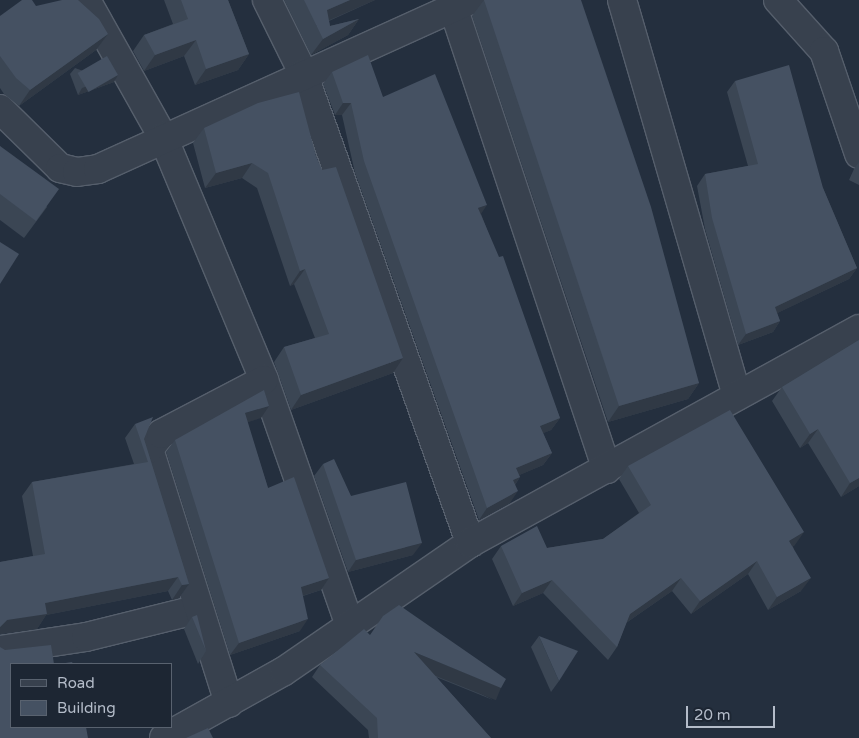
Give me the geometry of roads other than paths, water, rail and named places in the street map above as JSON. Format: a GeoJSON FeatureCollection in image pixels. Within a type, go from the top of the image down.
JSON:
{"type":"FeatureCollection","features":[{"type":"Feature","properties":{"kind":"street"},"geometry":{"type":"LineString","coordinates":[[86,0],[163,137],[264,380],[350,626]]}},
{"type":"Feature","properties":{"kind":"street"},"geometry":{"type":"LineString","coordinates":[[267,0],[303,73],[470,543]]}},
{"type":"Feature","properties":{"kind":"street"},"geometry":{"type":"LineString","coordinates":[[622,0],[737,396]]}},
{"type":"Feature","properties":{"kind":"street"},"geometry":{"type":"LineString","coordinates":[[778,0],[824,51],[859,154]]}},
{"type":"Feature","properties":{"kind":"street"},"geometry":{"type":"LineString","coordinates":[[0,109],[44,156],[77,172],[98,169],[303,73],[462,5],[607,469]]}},
{"type":"Feature","properties":{"kind":"street"},"geometry":{"type":"LineString","coordinates":[[164,738],[229,704],[350,626],[470,543],[859,329]]}},
{"type":"Feature","properties":{"kind":"street"},"geometry":{"type":"LineString","coordinates":[[229,704],[149,449],[160,434],[264,380]]}},
{"type":"Feature","properties":{"kind":"street"},"geometry":{"type":"LineString","coordinates":[[0,650],[86,637],[198,609]]}}]}
